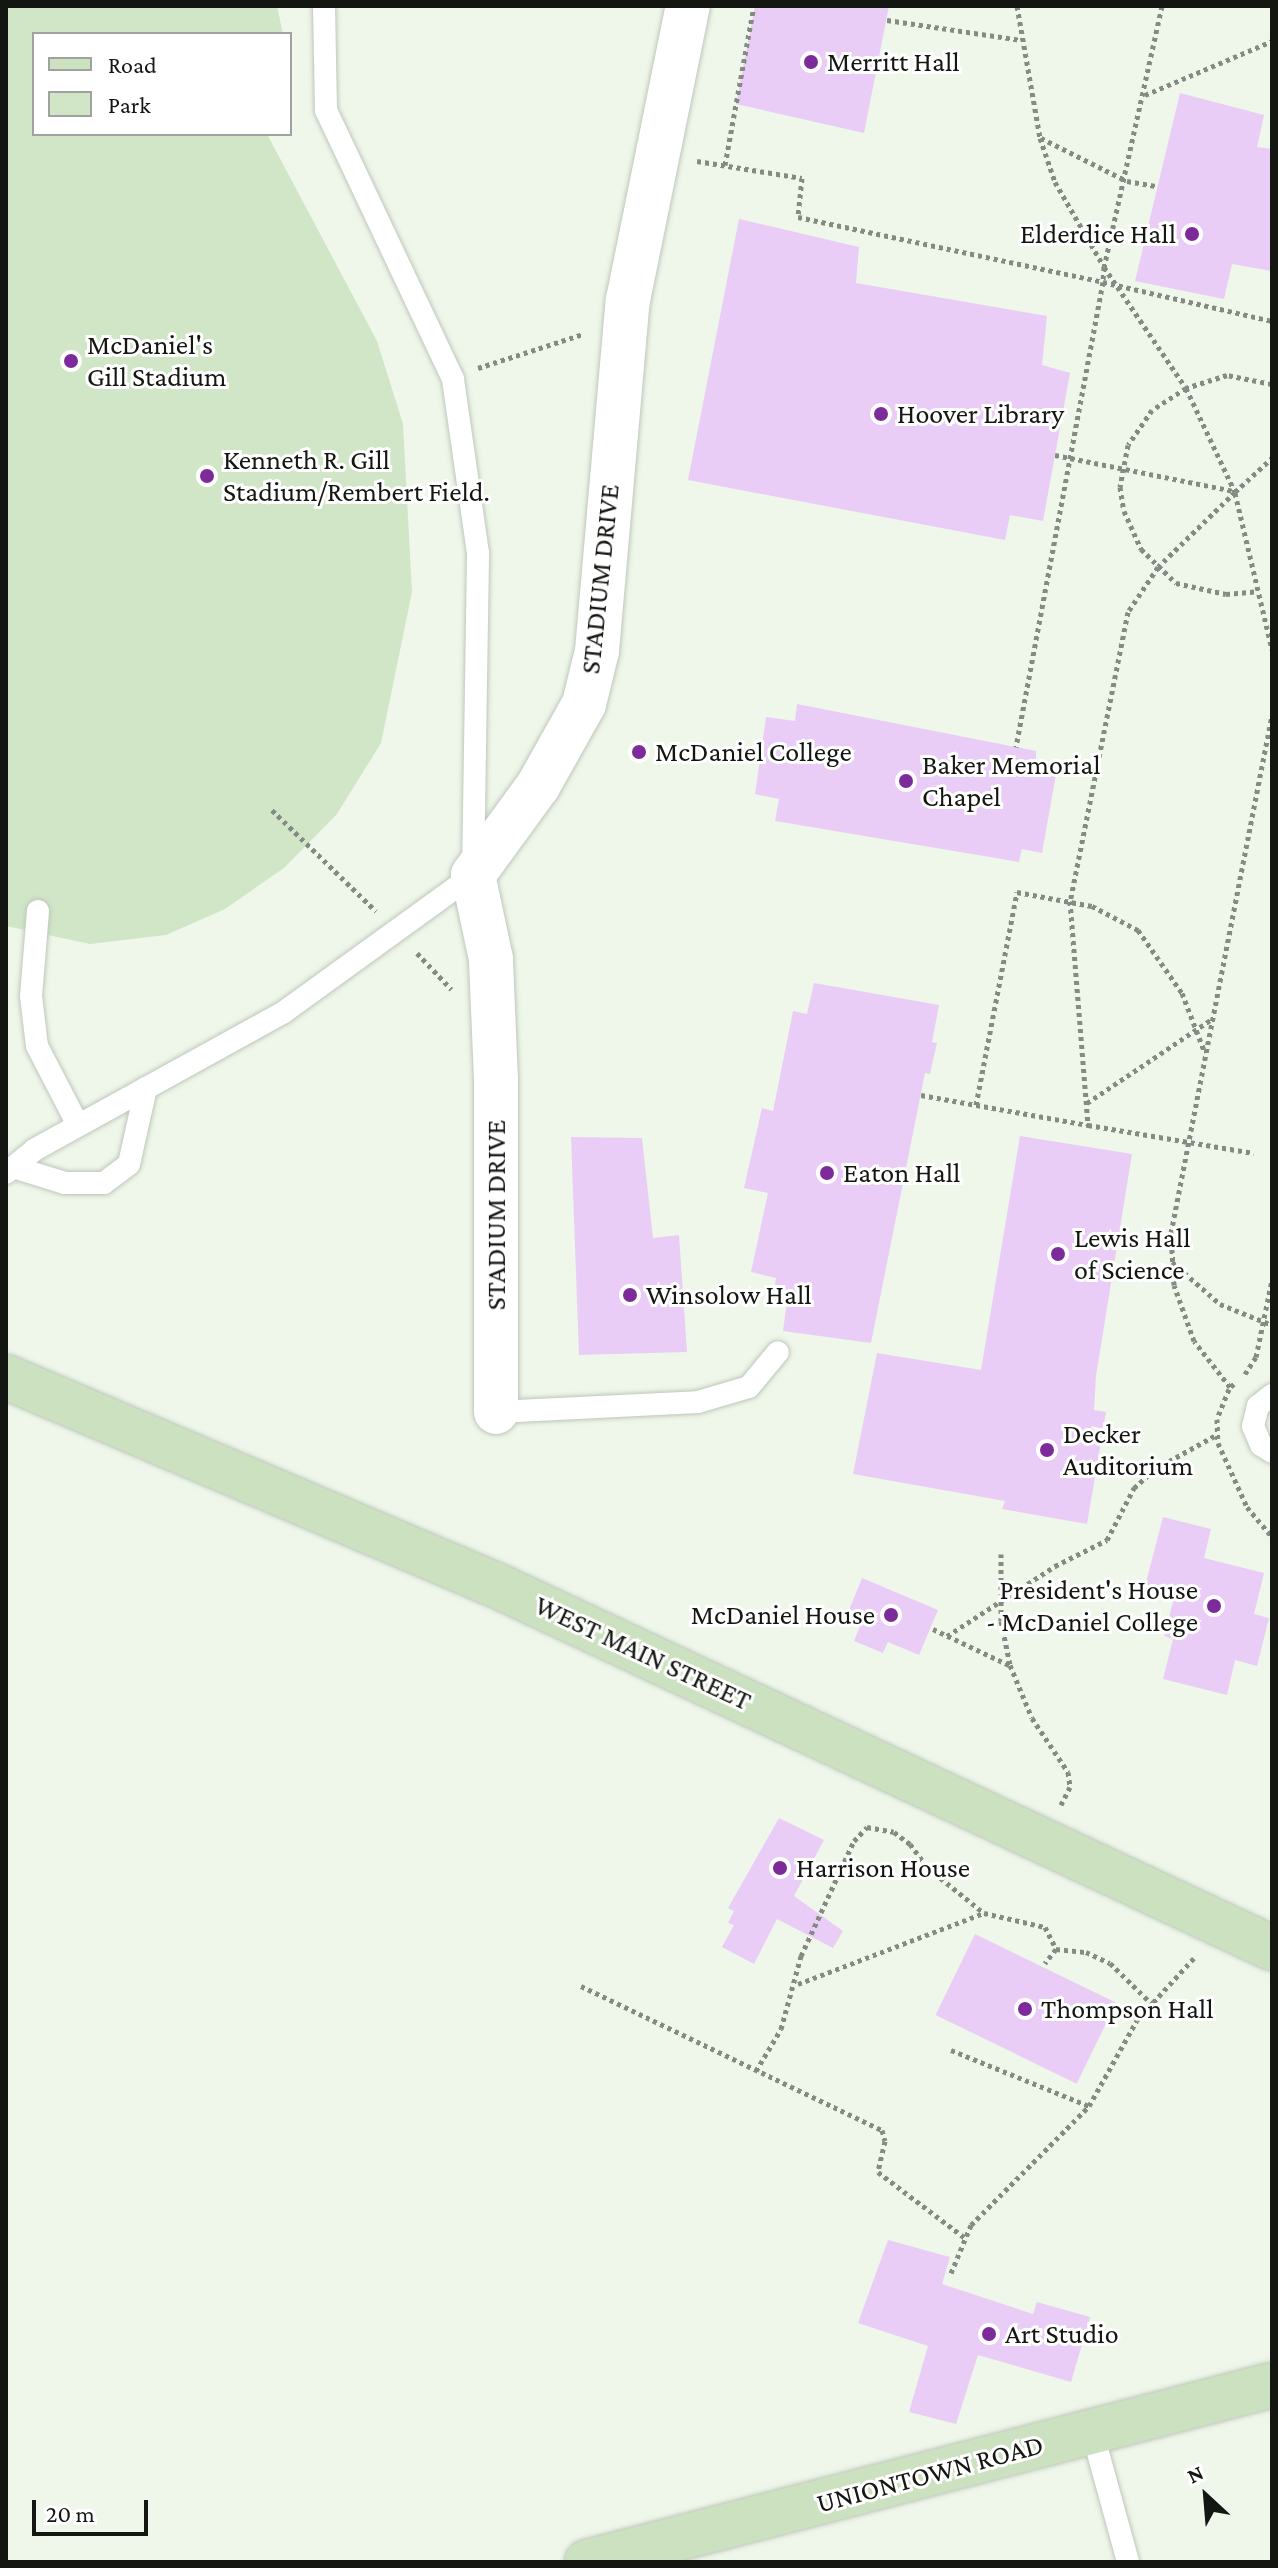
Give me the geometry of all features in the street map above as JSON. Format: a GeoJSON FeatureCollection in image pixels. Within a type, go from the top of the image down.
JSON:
{"type":"FeatureCollection","features":[{"type":"Feature","properties":{"kind":"street","name":"STADIUM DRIVE"},"geometry":{"type":"LineString","coordinates":[[496,1412],[496,1080],[491,959],[473,875],[538,786],[584,704],[597,651],[628,300],[688,6]]}},
{"type":"Feature","properties":{"kind":"street","name":"WEST MAIN STREET"},"geometry":{"type":"LineString","coordinates":[[6,1377],[498,1586],[1272,1948]]}},
{"type":"Feature","properties":{"kind":"street","name":"UNIONTOWN ROAD"},"geometry":{"type":"LineString","coordinates":[[587,2562],[1272,2385]]}},
{"type":"Feature","properties":{"kind":"lane"},"geometry":{"type":"LineString","coordinates":[[10,1170],[78,1125],[284,1012],[473,875],[478,553],[453,379],[326,110],[324,6]]}},
{"type":"Feature","properties":{"kind":"lane"},"geometry":{"type":"LineString","coordinates":[[38,911],[31,996],[37,1046],[78,1125]]}},
{"type":"Feature","properties":{"kind":"lane"},"geometry":{"type":"LineString","coordinates":[[10,1170],[65,1183],[104,1183],[129,1164],[146,1088]]}},
{"type":"Feature","properties":{"kind":"lane"},"geometry":{"type":"LineString","coordinates":[[496,1412],[698,1402],[749,1387],[778,1352]]}},
{"type":"Feature","properties":{"kind":"lane"},"geometry":{"type":"LineString","coordinates":[[1272,1395],[1258,1406],[1253,1426],[1261,1445],[1272,1452]]}},
{"type":"Feature","properties":{"kind":"lane"},"geometry":{"type":"LineString","coordinates":[[1092,2431],[1128,2562]]}},
{"type":"Feature","properties":{"kind":"path"},"geometry":{"type":"LineString","coordinates":[[725,165],[754,6]]}},
{"type":"Feature","properties":{"kind":"path"},"geometry":{"type":"LineString","coordinates":[[1017,6],[1040,138],[1055,182],[1104,267],[1186,388],[1235,492],[1272,650]]}},
{"type":"Feature","properties":{"kind":"path"},"geometry":{"type":"LineString","coordinates":[[1016,747],[1104,267],[1127,181],[1162,6]]}},
{"type":"Feature","properties":{"kind":"path"},"geometry":{"type":"LineString","coordinates":[[887,20],[1021,40]]}},
{"type":"Feature","properties":{"kind":"path"},"geometry":{"type":"LineString","coordinates":[[1145,95],[1272,41]]}},
{"type":"Feature","properties":{"kind":"path"},"geometry":{"type":"LineString","coordinates":[[1040,138],[1127,181],[1156,186]]}},
{"type":"Feature","properties":{"kind":"path"},"geometry":{"type":"LineString","coordinates":[[657,154],[802,178],[798,217],[1272,321]]}},
{"type":"Feature","properties":{"kind":"path"},"geometry":{"type":"LineString","coordinates":[[466,372],[595,330]]}},
{"type":"Feature","properties":{"kind":"path"},"geometry":{"type":"LineString","coordinates":[[1258,591],[1198,590],[1176,583],[1158,567],[1131,532],[1121,468],[1128,445],[1145,419],[1186,388],[1227,375],[1272,384]]}},
{"type":"Feature","properties":{"kind":"path"},"geometry":{"type":"LineString","coordinates":[[1055,455],[1235,492]]}},
{"type":"Feature","properties":{"kind":"path"},"geometry":{"type":"LineString","coordinates":[[1088,1125],[1070,901],[1128,612],[1158,567],[1272,458]]}},
{"type":"Feature","properties":{"kind":"path"},"geometry":{"type":"LineString","coordinates":[[1272,715],[1174,1202],[1171,1262],[1194,1341],[1230,1387],[1256,1357],[1272,1280]]}},
{"type":"Feature","properties":{"kind":"path"},"geometry":{"type":"LineString","coordinates":[[976,1105],[1017,892],[1070,901],[1117,916],[1138,930],[1168,968],[1197,1029],[1205,1054]]}},
{"type":"Feature","properties":{"kind":"path"},"geometry":{"type":"LineString","coordinates":[[1086,1103],[1212,1018]]}},
{"type":"Feature","properties":{"kind":"path"},"geometry":{"type":"LineString","coordinates":[[921,1095],[1254,1153]]}},
{"type":"Feature","properties":{"kind":"path"},"geometry":{"type":"LineString","coordinates":[[1171,1262],[1220,1304],[1272,1325]]}},
{"type":"Feature","properties":{"kind":"path"},"geometry":{"type":"LineString","coordinates":[[947,1636],[1000,1601],[1107,1540],[1134,1488],[1155,1469],[1216,1435]]}},
{"type":"Feature","properties":{"kind":"path"},"geometry":{"type":"LineString","coordinates":[[1001,1554],[1000,1601],[1010,1665],[1032,1718],[1068,1772],[1070,1787],[1061,1806]]}},
{"type":"Feature","properties":{"kind":"path"},"geometry":{"type":"LineString","coordinates":[[933,1629],[1010,1665]]}},
{"type":"Feature","properties":{"kind":"path"},"geometry":{"type":"LineString","coordinates":[[756,2071],[781,2029],[797,1985],[801,1956],[854,1841],[867,1827],[894,1832],[910,1844],[928,1868],[984,1913],[1045,1927],[1056,1949]]}},
{"type":"Feature","properties":{"kind":"path"},"geometry":{"type":"LineString","coordinates":[[797,1985],[984,1913]]}},
{"type":"Feature","properties":{"kind":"path"},"geometry":{"type":"LineString","coordinates":[[951,2273],[964,2237],[1089,2106],[1137,2020],[1186,1971],[1200,1947]]}},
{"type":"Feature","properties":{"kind":"path"},"geometry":{"type":"LineString","coordinates":[[1045,1963],[1056,1949]]}},
{"type":"Feature","properties":{"kind":"path"},"geometry":{"type":"LineString","coordinates":[[1056,1949],[1086,1952],[1110,1963],[1153,2004]]}},
{"type":"Feature","properties":{"kind":"path"},"geometry":{"type":"LineString","coordinates":[[581,1986],[882,2130],[885,2141],[878,2172],[964,2237]]}},
{"type":"Feature","properties":{"kind":"path"},"geometry":{"type":"LineString","coordinates":[[951,2050],[1089,2106]]}},
{"type":"Feature","properties":{"kind":"green space","name":"Kenneth R. Gill Stadium/Rembert Field."},"geometry":{"type":"Polygon","coordinates":[[[6,6],[277,6],[283,32],[32,32],[32,136],[268,136],[377,341],[403,424],[412,592],[381,743],[337,814],[284,868],[225,909],[166,935],[90,944],[6,926],[6,6]]]}},
{"type":"Feature","properties":{"kind":"building","name":"Merritt Hall"},"geometry":{"type":"Polygon","coordinates":[[[755,6],[889,6],[864,133],[736,104],[755,6]]]}},
{"type":"Feature","properties":{"kind":"building","name":"Elderdice Hall"},"geometry":{"type":"Polygon","coordinates":[[[1180,93],[1264,115],[1257,147],[1272,149],[1272,271],[1232,264],[1224,299],[1135,281],[1180,93]]]}},
{"type":"Feature","properties":{"kind":"building","name":"Hoover Library"},"geometry":{"type":"Polygon","coordinates":[[[739,219],[859,247],[856,283],[1047,316],[1042,365],[1070,373],[1043,521],[1010,515],[1005,540],[688,480],[739,219]]]}},
{"type":"Feature","properties":{"kind":"building","name":"Baker Memorial Chapel"},"geometry":{"type":"Polygon","coordinates":[[[797,704],[1036,751],[1036,766],[1057,769],[1042,853],[1022,849],[1019,862],[775,821],[779,799],[755,794],[766,717],[795,721],[797,704]]]}},
{"type":"Feature","properties":{"kind":"building","name":"Eaton Hall"},"geometry":{"type":"Polygon","coordinates":[[[814,983],[939,1005],[932,1042],[937,1043],[930,1074],[925,1073],[871,1343],[783,1331],[787,1301],[773,1299],[776,1278],[751,1272],[768,1193],[744,1188],[762,1108],[773,1111],[793,1011],[807,1014],[814,983]]]}},
{"type":"Feature","properties":{"kind":"building"},"geometry":{"type":"Polygon","coordinates":[[[1020,1136],[1132,1154],[1096,1376],[1094,1410],[1106,1412],[1087,1524],[1002,1509],[1005,1501],[853,1474],[877,1353],[981,1370],[1020,1136]]]}},
{"type":"Feature","properties":{"kind":"building","name":"Winsolow Hall"},"geometry":{"type":"Polygon","coordinates":[[[571,1137],[642,1138],[653,1238],[679,1235],[687,1352],[579,1355],[571,1137]]]}},
{"type":"Feature","properties":{"kind":"building","name":"President's House - McDaniel College"},"geometry":{"type":"Polygon","coordinates":[[[1163,1517],[1211,1529],[1204,1558],[1264,1573],[1254,1614],[1269,1618],[1257,1666],[1235,1660],[1227,1695],[1163,1679],[1173,1639],[1164,1636],[1174,1598],[1144,1590],[1163,1517]]]}},
{"type":"Feature","properties":{"kind":"building","name":"McDaniel House"},"geometry":{"type":"Polygon","coordinates":[[[862,1578],[938,1610],[919,1655],[888,1642],[883,1653],[854,1641],[860,1626],[845,1620],[862,1578]]]}},
{"type":"Feature","properties":{"kind":"building","name":"Harrison House"},"geometry":{"type":"Polygon","coordinates":[[[779,1818],[824,1840],[794,1896],[843,1931],[833,1948],[777,1919],[754,1964],[722,1947],[734,1925],[728,1923],[734,1911],[728,1908],[779,1818]]]}},
{"type":"Feature","properties":{"kind":"building","name":"Thompson Hall"},"geometry":{"type":"Polygon","coordinates":[[[975,1934],[1116,2003],[1077,2084],[936,2015],[975,1934]]]}},
{"type":"Feature","properties":{"kind":"building","name":"Art Studio"},"geometry":{"type":"Polygon","coordinates":[[[888,2240],[950,2257],[942,2284],[1033,2314],[1037,2302],[1090,2317],[1071,2382],[978,2355],[956,2424],[909,2412],[928,2346],[858,2323],[888,2240]]]}},
{"type":"Feature","properties":{"kind":"place","name":"Merritt Hall"},"geometry":{"type":"Point","coordinates":[811,62]}},
{"type":"Feature","properties":{"kind":"place","name":"Elderdice Hall"},"geometry":{"type":"Point","coordinates":[1192,234]}},
{"type":"Feature","properties":{"kind":"place","name":"McDaniel's Gill Stadium"},"geometry":{"type":"Point","coordinates":[71,361]}},
{"type":"Feature","properties":{"kind":"place","name":"Hoover Library"},"geometry":{"type":"Point","coordinates":[881,414]}},
{"type":"Feature","properties":{"kind":"place","name":"Kenneth R. Gill Stadium/Rembert Field."},"geometry":{"type":"Point","coordinates":[207,476]}},
{"type":"Feature","properties":{"kind":"place","name":"McDaniel College"},"geometry":{"type":"Point","coordinates":[639,752]}},
{"type":"Feature","properties":{"kind":"place","name":"Baker Memorial Chapel"},"geometry":{"type":"Point","coordinates":[906,781]}},
{"type":"Feature","properties":{"kind":"place","name":"Eaton Hall"},"geometry":{"type":"Point","coordinates":[827,1173]}},
{"type":"Feature","properties":{"kind":"place","name":"Lewis Hall of Science"},"geometry":{"type":"Point","coordinates":[1058,1254]}},
{"type":"Feature","properties":{"kind":"place","name":"Winsolow Hall"},"geometry":{"type":"Point","coordinates":[630,1295]}},
{"type":"Feature","properties":{"kind":"place","name":"Decker Auditorium"},"geometry":{"type":"Point","coordinates":[1047,1450]}},
{"type":"Feature","properties":{"kind":"place","name":"President's House - McDaniel College"},"geometry":{"type":"Point","coordinates":[1214,1606]}},
{"type":"Feature","properties":{"kind":"place","name":"McDaniel House"},"geometry":{"type":"Point","coordinates":[891,1615]}},
{"type":"Feature","properties":{"kind":"place","name":"Harrison House"},"geometry":{"type":"Point","coordinates":[780,1868]}},
{"type":"Feature","properties":{"kind":"place","name":"Thompson Hall"},"geometry":{"type":"Point","coordinates":[1025,2009]}},
{"type":"Feature","properties":{"kind":"place","name":"Art Studio"},"geometry":{"type":"Point","coordinates":[989,2334]}}]}
